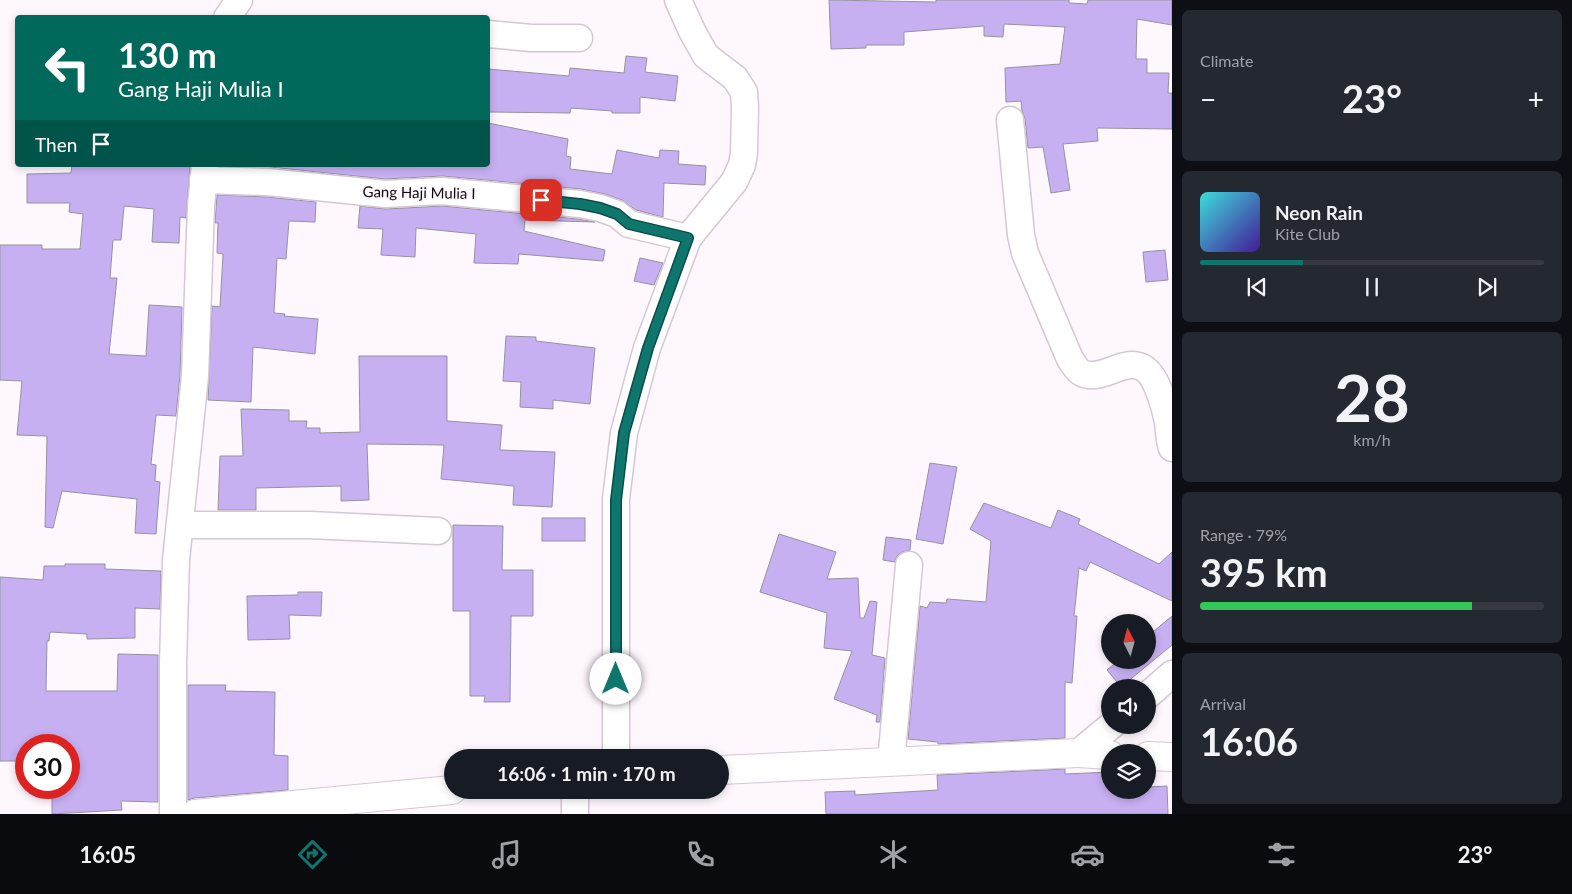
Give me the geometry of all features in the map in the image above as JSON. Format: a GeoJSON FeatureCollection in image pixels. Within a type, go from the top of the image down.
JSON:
{"type":"FeatureCollection","features":[{"type":"Feature","properties":{"kind":"main road"},"geometry":{"type":"LineString","coordinates":[[729,770],[1078,754],[1101,755]]}},
{"type":"Feature","properties":{"kind":"main road"},"geometry":{"type":"LineString","coordinates":[[1156,756],[1172,757]]}},
{"type":"Feature","properties":{"kind":"main road"},"geometry":{"type":"LineString","coordinates":[[194,814],[444,791]]}},
{"type":"Feature","properties":{"kind":"street"},"geometry":{"type":"LineString","coordinates":[[616,749],[616,508],[624,433],[648,348],[688,238],[734,182],[742,165],[744,153],[744,92],[735,78],[706,56],[678,0]]}},
{"type":"Feature","properties":{"kind":"street"},"geometry":{"type":"LineString","coordinates":[[490,34],[531,38],[579,38]]}},
{"type":"Feature","properties":{"kind":"street"},"geometry":{"type":"LineString","coordinates":[[1010,120],[1021,236],[1025,253],[1070,358],[1079,371],[1089,375],[1106,373],[1132,365],[1145,368],[1154,380],[1166,412],[1172,448]]}},
{"type":"Feature","properties":{"kind":"street"},"geometry":{"type":"LineString","coordinates":[[173,814],[173,663],[176,560],[195,376],[204,172]]}},
{"type":"Feature","properties":{"kind":"street","name":"Gang Haji Mulia I"},"geometry":{"type":"LineString","coordinates":[[204,172],[268,182],[385,194],[442,191],[580,204],[617,214],[629,224],[688,238]]}},
{"type":"Feature","properties":{"kind":"street"},"geometry":{"type":"LineString","coordinates":[[180,526],[310,525],[438,531]]}},
{"type":"Feature","properties":{"kind":"street"},"geometry":{"type":"LineString","coordinates":[[891,762],[909,565]]}},
{"type":"Feature","properties":{"kind":"street"},"geometry":{"type":"LineString","coordinates":[[1156,688],[1172,674]]}},
{"type":"Feature","properties":{"kind":"street"},"geometry":{"type":"LineString","coordinates":[[1078,754],[1101,734]]}},
{"type":"Feature","properties":{"kind":"street"},"geometry":{"type":"LineString","coordinates":[[575,799],[575,814]]}},
{"type":"Feature","properties":{"kind":"building"},"geometry":{"type":"Polygon","coordinates":[[[829,0],[936,2],[936,0],[1069,0],[1069,3],[1087,4],[1088,0],[1172,0],[1172,25],[1137,19],[1136,59],[1147,59],[1147,73],[1169,73],[1168,93],[1172,93],[1172,129],[1097,128],[1098,141],[1063,144],[1070,190],[1051,193],[1043,147],[1028,148],[1021,101],[1006,102],[1005,68],[1060,64],[1065,27],[1004,24],[1003,37],[984,36],[984,26],[904,32],[904,45],[866,45],[866,48],[831,49],[829,0]]]}},
{"type":"Feature","properties":{"kind":"building"},"geometry":{"type":"Polygon","coordinates":[[[626,56],[647,58],[645,72],[678,76],[675,101],[640,97],[640,113],[612,113],[612,111],[571,108],[570,113],[490,112],[490,69],[569,76],[570,68],[624,73],[626,56]]]}},
{"type":"Feature","properties":{"kind":"building"},"geometry":{"type":"Polygon","coordinates":[[[490,123],[568,139],[566,156],[571,157],[570,169],[612,174],[617,150],[659,158],[660,150],[679,151],[678,164],[706,166],[705,185],[664,183],[663,217],[636,210],[622,200],[605,194],[581,189],[443,176],[385,179],[270,167],[490,167],[490,123]]]}},
{"type":"Feature","properties":{"kind":"building"},"geometry":{"type":"Polygon","coordinates":[[[72,167],[190,167],[186,218],[180,217],[179,243],[152,242],[154,209],[124,206],[121,240],[113,240],[110,278],[117,278],[109,354],[146,356],[149,305],[182,307],[180,375],[176,416],[156,415],[151,464],[156,465],[155,481],[160,482],[156,534],[135,533],[137,499],[62,491],[53,528],[45,527],[47,436],[17,435],[22,381],[0,380],[0,245],[42,245],[42,249],[80,249],[83,214],[69,212],[70,203],[27,203],[27,174],[71,173],[72,167]]]}},
{"type":"Feature","properties":{"kind":"building"},"geometry":{"type":"Polygon","coordinates":[[[217,195],[267,197],[316,202],[315,222],[289,221],[286,259],[277,258],[274,313],[285,314],[284,316],[318,319],[315,354],[253,347],[251,402],[208,400],[212,306],[220,307],[223,254],[217,253],[218,223],[215,223],[217,195]]]}},
{"type":"Feature","properties":{"kind":"building"},"geometry":{"type":"Polygon","coordinates":[[[360,206],[386,209],[442,206],[595,222],[525,220],[524,231],[605,250],[603,261],[519,254],[518,264],[474,263],[476,234],[416,228],[415,257],[381,255],[383,229],[358,228],[360,206]]]}},
{"type":"Feature","properties":{"kind":"building"},"geometry":{"type":"Polygon","coordinates":[[[1165,250],[1168,280],[1146,282],[1143,252],[1165,250]]]}},
{"type":"Feature","properties":{"kind":"building"},"geometry":{"type":"Polygon","coordinates":[[[640,258],[663,263],[654,285],[634,281],[640,258]]]}},
{"type":"Feature","properties":{"kind":"building"},"geometry":{"type":"Polygon","coordinates":[[[506,336],[536,337],[536,341],[595,348],[590,404],[553,400],[553,409],[520,407],[521,382],[503,381],[506,336]]]}},
{"type":"Feature","properties":{"kind":"building"},"geometry":{"type":"Polygon","coordinates":[[[359,356],[447,356],[447,421],[502,425],[500,450],[555,452],[552,507],[513,505],[514,486],[441,479],[444,445],[367,444],[369,500],[341,501],[341,486],[256,488],[256,510],[218,510],[220,456],[243,456],[241,409],[289,410],[289,421],[307,421],[306,428],[320,428],[320,433],[360,432],[359,356]]]}},
{"type":"Feature","properties":{"kind":"building"},"geometry":{"type":"Polygon","coordinates":[[[930,463],[957,467],[943,544],[916,539],[930,463]]]}},
{"type":"Feature","properties":{"kind":"building"},"geometry":{"type":"Polygon","coordinates":[[[984,503],[1051,528],[1058,510],[1080,519],[1078,524],[1159,564],[1172,552],[1172,601],[1090,562],[1086,571],[1079,568],[1074,616],[1077,616],[1072,683],[1065,682],[1065,738],[938,744],[938,742],[908,739],[920,606],[927,608],[930,602],[946,603],[947,599],[986,602],[991,541],[970,529],[984,503]]]}},
{"type":"Feature","properties":{"kind":"building"},"geometry":{"type":"Polygon","coordinates":[[[542,518],[585,518],[585,541],[542,541],[542,518]]]}},
{"type":"Feature","properties":{"kind":"building"},"geometry":{"type":"Polygon","coordinates":[[[453,525],[503,526],[502,570],[533,570],[533,616],[511,616],[510,702],[484,702],[485,696],[470,696],[470,611],[453,611],[453,525]]]}},
{"type":"Feature","properties":{"kind":"building"},"geometry":{"type":"Polygon","coordinates":[[[779,534],[836,552],[827,579],[858,578],[860,618],[864,618],[870,601],[877,602],[872,655],[885,658],[880,722],[876,722],[877,715],[834,699],[852,651],[824,648],[827,613],[760,592],[779,534]]]}},
{"type":"Feature","properties":{"kind":"building"},"geometry":{"type":"Polygon","coordinates":[[[886,537],[911,540],[910,550],[902,552],[897,556],[895,562],[883,560],[886,537]]]}},
{"type":"Feature","properties":{"kind":"building"},"geometry":{"type":"Polygon","coordinates":[[[65,564],[105,564],[105,569],[161,571],[160,609],[135,608],[135,638],[87,639],[87,634],[50,632],[49,641],[47,641],[46,691],[117,691],[118,654],[158,655],[158,802],[121,801],[122,810],[52,814],[52,799],[80,799],[80,734],[15,734],[15,761],[0,761],[0,577],[43,580],[44,566],[65,566],[65,564]]]}},
{"type":"Feature","properties":{"kind":"building"},"geometry":{"type":"Polygon","coordinates":[[[298,592],[322,592],[321,616],[289,615],[290,639],[248,640],[247,596],[298,595],[298,592]]]}},
{"type":"Feature","properties":{"kind":"building"},"geometry":{"type":"Polygon","coordinates":[[[1172,616],[1172,645],[1156,658],[1156,629],[1172,616]]]}},
{"type":"Feature","properties":{"kind":"building"},"geometry":{"type":"Polygon","coordinates":[[[1143,669],[1131,679],[1114,679],[1107,670],[1143,669]]]}},
{"type":"Feature","properties":{"kind":"building"},"geometry":{"type":"Polygon","coordinates":[[[188,685],[226,685],[225,691],[275,692],[274,755],[288,756],[288,790],[188,800],[188,685]]]}},
{"type":"Feature","properties":{"kind":"building"},"geometry":{"type":"Polygon","coordinates":[[[1065,769],[1065,774],[1101,772],[1101,799],[1156,799],[1156,787],[1167,786],[1168,814],[826,814],[825,792],[855,791],[855,795],[938,790],[937,775],[1065,769]]]}},
{"type":"Feature","properties":{"kind":"route"},"geometry":{"type":"LineString","coordinates":[[541,200],[600,208],[617,214],[629,224],[688,238],[648,348],[624,433],[616,500],[616,679]]}}]}
